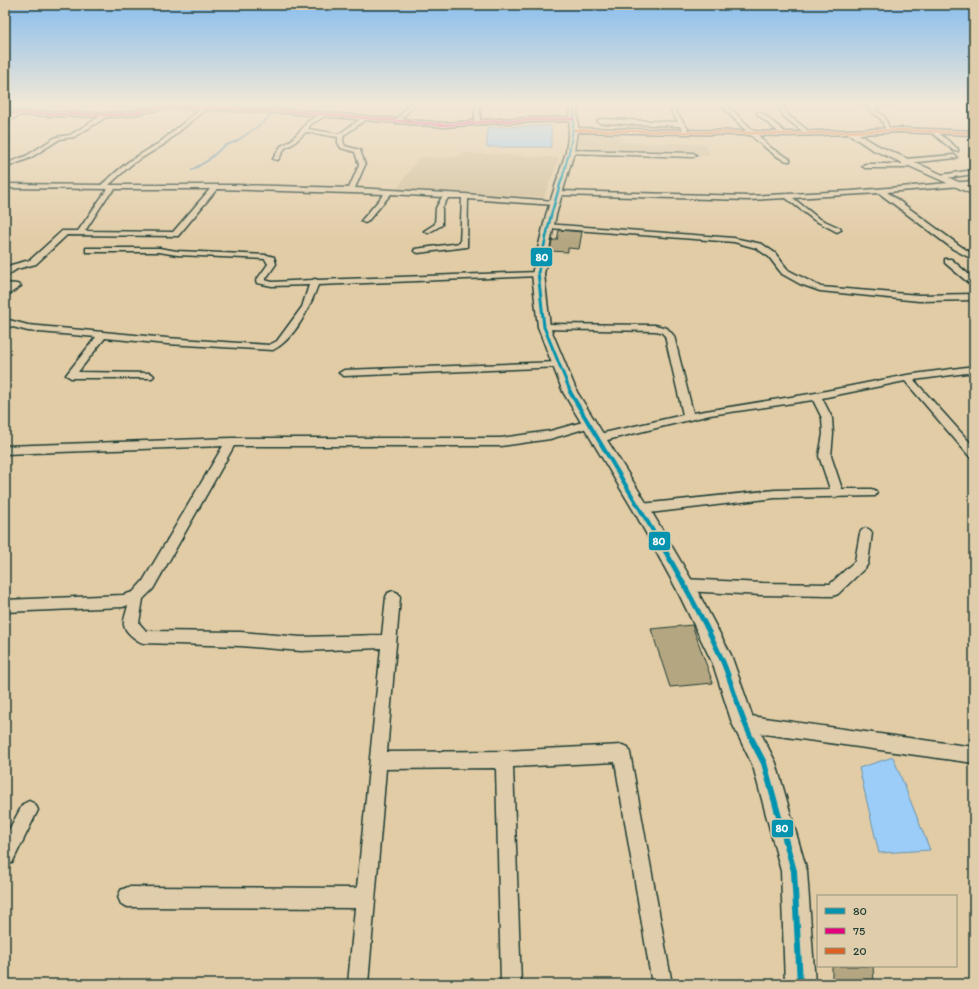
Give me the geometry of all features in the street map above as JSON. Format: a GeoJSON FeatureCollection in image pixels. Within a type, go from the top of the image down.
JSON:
{"type":"FeatureCollection","features":[{"type":"Feature","properties":{"kind":"main road"},"geometry":{"type":"LineString","coordinates":[[883,150],[974,192]]}},
{"type":"Feature","properties":{"kind":"main road"},"geometry":{"type":"LineString","coordinates":[[570,152],[549,226],[538,274],[544,327],[570,392],[641,509],[684,585],[723,662],[743,723],[764,763],[794,871],[800,984]]}},
{"type":"Feature","properties":{"kind":"street"},"geometry":{"type":"LineString","coordinates":[[5,166],[28,157],[39,150]]}},
{"type":"Feature","properties":{"kind":"street"},"geometry":{"type":"LineString","coordinates":[[102,188],[130,163],[151,150]]}},
{"type":"Feature","properties":{"kind":"street"},"geometry":{"type":"LineString","coordinates":[[276,159],[281,150]]}},
{"type":"Feature","properties":{"kind":"street"},"geometry":{"type":"LineString","coordinates":[[351,190],[362,165],[357,150]]}},
{"type":"Feature","properties":{"kind":"street"},"geometry":{"type":"LineString","coordinates":[[771,150],[788,160]]}},
{"type":"Feature","properties":{"kind":"street"},"geometry":{"type":"LineString","coordinates":[[570,152],[693,154]]}},
{"type":"Feature","properties":{"kind":"street"},"geometry":{"type":"LineString","coordinates":[[865,166],[905,166],[905,161],[954,157]]}},
{"type":"Feature","properties":{"kind":"street"},"geometry":{"type":"LineString","coordinates":[[940,176],[974,172]]}},
{"type":"Feature","properties":{"kind":"street"},"geometry":{"type":"LineString","coordinates":[[5,186],[102,188],[215,187],[351,190],[466,196],[557,198],[749,198],[881,191],[974,183]]}},
{"type":"Feature","properties":{"kind":"street"},"geometry":{"type":"LineString","coordinates":[[89,250],[167,242],[215,187]]}},
{"type":"Feature","properties":{"kind":"street"},"geometry":{"type":"LineString","coordinates":[[80,233],[105,196],[113,188]]}},
{"type":"Feature","properties":{"kind":"street"},"geometry":{"type":"LineString","coordinates":[[881,191],[956,247],[974,258]]}},
{"type":"Feature","properties":{"kind":"street"},"geometry":{"type":"LineString","coordinates":[[365,221],[389,192]]}},
{"type":"Feature","properties":{"kind":"street"},"geometry":{"type":"LineString","coordinates":[[428,231],[438,225],[439,208],[446,195]]}},
{"type":"Feature","properties":{"kind":"street"},"geometry":{"type":"LineString","coordinates":[[418,251],[464,245],[466,196]]}},
{"type":"Feature","properties":{"kind":"street"},"geometry":{"type":"LineString","coordinates":[[787,196],[816,218],[837,230]]}},
{"type":"Feature","properties":{"kind":"street"},"geometry":{"type":"LineString","coordinates":[[549,226],[713,238],[752,244],[759,246],[772,254],[785,272],[820,289],[919,298],[974,297]]}},
{"type":"Feature","properties":{"kind":"street"},"geometry":{"type":"LineString","coordinates":[[5,275],[14,267],[33,262],[65,233],[80,233],[167,242],[177,253],[266,257],[271,259],[272,264],[260,281],[272,284],[315,281],[538,274]]}},
{"type":"Feature","properties":{"kind":"street"},"geometry":{"type":"LineString","coordinates":[[974,258],[948,261],[974,283]]}},
{"type":"Feature","properties":{"kind":"street"},"geometry":{"type":"LineString","coordinates":[[5,322],[28,328],[270,348],[280,343],[306,307],[315,281]]}},
{"type":"Feature","properties":{"kind":"street"},"geometry":{"type":"LineString","coordinates":[[5,285],[17,286],[5,294]]}},
{"type":"Feature","properties":{"kind":"street"},"geometry":{"type":"LineString","coordinates":[[544,327],[655,328],[664,330],[668,336],[688,417]]}},
{"type":"Feature","properties":{"kind":"street"},"geometry":{"type":"LineString","coordinates":[[103,335],[72,375],[149,376]]}},
{"type":"Feature","properties":{"kind":"street"},"geometry":{"type":"LineString","coordinates":[[344,373],[559,365]]}},
{"type":"Feature","properties":{"kind":"street"},"geometry":{"type":"LineString","coordinates":[[5,450],[231,442],[501,442],[594,431],[688,417],[816,396],[907,378],[974,369]]}},
{"type":"Feature","properties":{"kind":"street"},"geometry":{"type":"LineString","coordinates":[[907,378],[974,454]]}},
{"type":"Feature","properties":{"kind":"street"},"geometry":{"type":"LineString","coordinates":[[816,396],[827,418],[828,434],[825,456],[837,493]]}},
{"type":"Feature","properties":{"kind":"street"},"geometry":{"type":"LineString","coordinates":[[231,442],[148,585],[137,597],[130,625],[143,637],[241,640],[301,644],[389,641]]}},
{"type":"Feature","properties":{"kind":"street"},"geometry":{"type":"LineString","coordinates":[[641,509],[775,494],[871,493]]}},
{"type":"Feature","properties":{"kind":"street"},"geometry":{"type":"LineString","coordinates":[[684,585],[762,589],[833,590],[861,563],[866,533]]}},
{"type":"Feature","properties":{"kind":"street"},"geometry":{"type":"LineString","coordinates":[[5,606],[112,602],[137,597]]}},
{"type":"Feature","properties":{"kind":"street"},"geometry":{"type":"LineString","coordinates":[[358,984],[393,597]]}},
{"type":"Feature","properties":{"kind":"street"},"geometry":{"type":"LineString","coordinates":[[743,723],[974,755]]}},
{"type":"Feature","properties":{"kind":"street"},"geometry":{"type":"LineString","coordinates":[[378,761],[504,759],[622,752],[662,984]]}},
{"type":"Feature","properties":{"kind":"street"},"geometry":{"type":"LineString","coordinates":[[504,759],[511,984]]}},
{"type":"Feature","properties":{"kind":"street"},"geometry":{"type":"LineString","coordinates":[[5,856],[29,810]]}},
{"type":"Feature","properties":{"kind":"street"},"geometry":{"type":"LineString","coordinates":[[128,897],[366,898]]}},
{"type":"Feature","properties":{"kind":"shaded area"},"geometry":{"type":"Polygon","coordinates":[[[708,150],[710,155],[579,151],[708,150]]]}},
{"type":"Feature","properties":{"kind":"shaded area"},"geometry":{"type":"Polygon","coordinates":[[[461,153],[559,158],[544,197],[397,189],[419,157],[458,157],[461,153]]]}},
{"type":"Feature","properties":{"kind":"water"},"geometry":{"type":"Polygon","coordinates":[[[893,757],[930,850],[879,853],[859,768],[893,757]]]}},
{"type":"Feature","properties":{"kind":"building"},"geometry":{"type":"Polygon","coordinates":[[[559,230],[582,232],[579,249],[568,248],[568,252],[550,251],[552,240],[557,240],[559,230]]]}},
{"type":"Feature","properties":{"kind":"building"},"geometry":{"type":"Polygon","coordinates":[[[692,625],[713,683],[670,687],[651,629],[692,625]]]}},
{"type":"Feature","properties":{"kind":"building"},"geometry":{"type":"Polygon","coordinates":[[[832,967],[873,967],[874,984],[832,984],[832,967]]]}},
{"type":"Feature","properties":{"kind":"waterway"},"geometry":{"type":"LineString","coordinates":[[192,170],[207,161],[219,150]]}},
{"type":"Feature","properties":{"kind":"transit line","name":"80"},"geometry":{"type":"LineString","coordinates":[[570,150],[551,215],[538,274],[544,327],[570,392],[641,509],[684,585],[723,662],[743,723],[764,763],[794,871],[800,984]]}}]}
